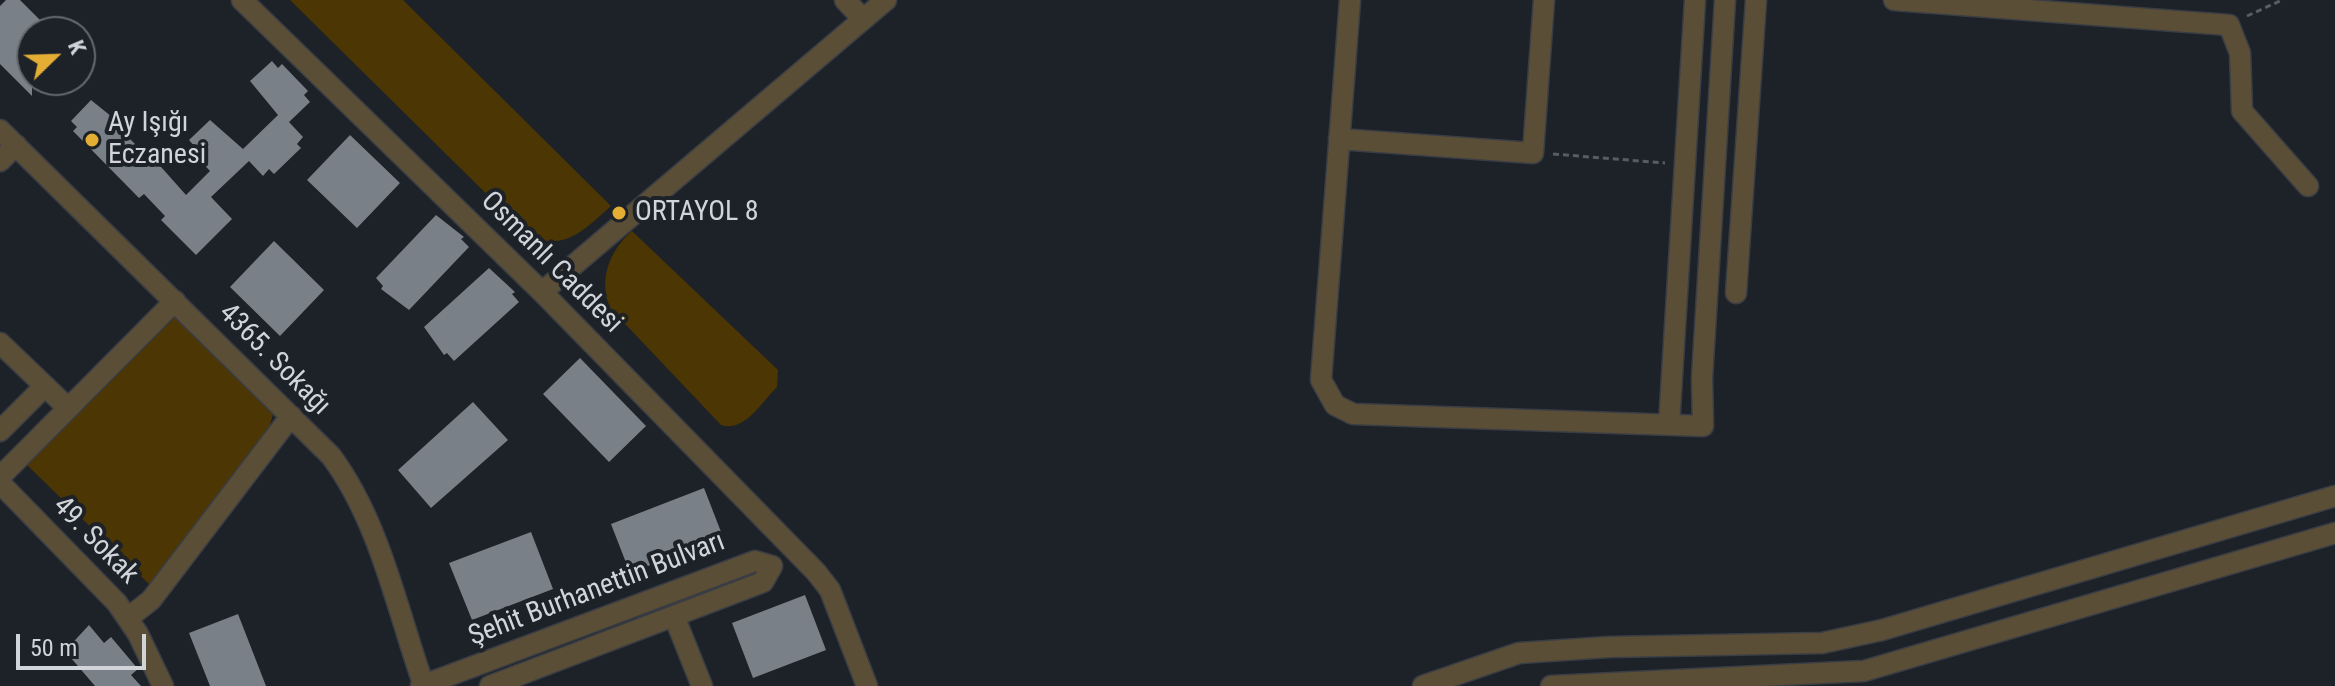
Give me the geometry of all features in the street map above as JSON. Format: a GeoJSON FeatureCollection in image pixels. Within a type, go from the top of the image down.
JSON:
{"type":"FeatureCollection","features":[{"type":"Feature","properties":{"kind":"street","name":"Osmanlı Caddesi"},"geometry":{"type":"LineString","coordinates":[[242,0],[542,292],[796,551],[830,590],[867,686]]}},
{"type":"Feature","properties":{"kind":"street"},"geometry":{"type":"LineString","coordinates":[[845,0],[863,19]]}},
{"type":"Feature","properties":{"kind":"street"},"geometry":{"type":"LineString","coordinates":[[542,292],[886,0]]}},
{"type":"Feature","properties":{"kind":"street"},"geometry":{"type":"LineString","coordinates":[[1350,0],[1321,380],[1328,397],[1340,409],[1353,414],[1703,426],[1702,378],[1725,0]]}},
{"type":"Feature","properties":{"kind":"street"},"geometry":{"type":"LineString","coordinates":[[1339,139],[1533,153],[1544,0]]}},
{"type":"Feature","properties":{"kind":"street"},"geometry":{"type":"LineString","coordinates":[[1669,425],[1695,0]]}},
{"type":"Feature","properties":{"kind":"street"},"geometry":{"type":"LineString","coordinates":[[1736,293],[1756,0]]}},
{"type":"Feature","properties":{"kind":"street"},"geometry":{"type":"LineString","coordinates":[[1894,0],[2229,25],[2240,53],[2242,111],[2308,186]]}},
{"type":"Feature","properties":{"kind":"street","name":"4365. Sokağı"},"geometry":{"type":"LineString","coordinates":[[0,130],[331,456],[356,495],[423,686]]}},
{"type":"Feature","properties":{"kind":"street"},"geometry":{"type":"LineString","coordinates":[[0,161],[16,145]]}},
{"type":"Feature","properties":{"kind":"street"},"geometry":{"type":"LineString","coordinates":[[1685,165],[1745,166]]}},
{"type":"Feature","properties":{"kind":"street"},"geometry":{"type":"LineString","coordinates":[[0,480],[175,301]]}},
{"type":"Feature","properties":{"kind":"street"},"geometry":{"type":"LineString","coordinates":[[0,343],[68,408]]}},
{"type":"Feature","properties":{"kind":"street"},"geometry":{"type":"LineString","coordinates":[[0,431],[45,386]]}},
{"type":"Feature","properties":{"kind":"street"},"geometry":{"type":"LineString","coordinates":[[128,618],[151,600],[291,416]]}},
{"type":"Feature","properties":{"kind":"street","name":"49. Sokak"},"geometry":{"type":"LineString","coordinates":[[0,480],[128,618],[163,686]]}},
{"type":"Feature","properties":{"kind":"street"},"geometry":{"type":"LineString","coordinates":[[1423,686],[1519,653],[1609,647],[1822,643],[1882,630],[2335,496]]}},
{"type":"Feature","properties":{"kind":"street"},"geometry":{"type":"LineString","coordinates":[[1551,686],[1864,671],[2335,533]]}},
{"type":"Feature","properties":{"kind":"street"},"geometry":{"type":"LineString","coordinates":[[772,566],[796,551]]}},
{"type":"Feature","properties":{"kind":"street","name":"Şehit Burhanettin Bulvarı"},"geometry":{"type":"LineString","coordinates":[[423,686],[755,561],[772,566],[763,582],[490,686]]}},
{"type":"Feature","properties":{"kind":"street"},"geometry":{"type":"LineString","coordinates":[[674,616],[702,686]]}},
{"type":"Feature","properties":{"kind":"path"},"geometry":{"type":"LineString","coordinates":[[2229,25],[2282,0]]}},
{"type":"Feature","properties":{"kind":"path"},"geometry":{"type":"LineString","coordinates":[[1533,153],[1685,165]]}},
{"type":"Feature","properties":{"kind":"shaded area"},"geometry":{"type":"Polygon","coordinates":[[[290,0],[403,0],[611,206],[583,230],[563,240],[541,240],[528,235],[290,0]]]}},
{"type":"Feature","properties":{"kind":"shaded area"},"geometry":{"type":"Polygon","coordinates":[[[632,231],[778,370],[777,387],[759,408],[737,425],[721,425],[610,308],[605,286],[608,266],[618,247],[632,231]]]}},
{"type":"Feature","properties":{"kind":"shaded area"},"geometry":{"type":"Polygon","coordinates":[[[185,307],[278,397],[267,435],[155,590],[27,465],[185,307]]]}},
{"type":"Feature","properties":{"kind":"building"},"geometry":{"type":"Polygon","coordinates":[[[6,0],[20,0],[36,16],[16,16],[16,80],[0,64],[0,6],[6,0]]]}},
{"type":"Feature","properties":{"kind":"building"},"geometry":{"type":"Polygon","coordinates":[[[272,61],[278,68],[282,64],[308,91],[304,95],[310,102],[289,122],[303,137],[297,144],[301,148],[274,174],[269,169],[263,176],[249,161],[211,197],[232,219],[196,255],[161,220],[165,216],[144,194],[139,198],[73,131],[77,127],[71,121],[91,100],[122,125],[119,128],[143,152],[146,150],[186,195],[210,171],[191,151],[195,147],[189,140],[210,120],[243,149],[278,115],[250,81],[272,61]]]}},
{"type":"Feature","properties":{"kind":"building"},"geometry":{"type":"Polygon","coordinates":[[[350,135],[400,183],[357,228],[307,180],[350,135]]]}},
{"type":"Feature","properties":{"kind":"building"},"geometry":{"type":"Polygon","coordinates":[[[436,215],[464,237],[461,239],[469,247],[409,310],[381,289],[383,286],[376,278],[436,215]]]}},
{"type":"Feature","properties":{"kind":"building"},"geometry":{"type":"Polygon","coordinates":[[[274,241],[324,290],[280,336],[230,287],[274,241]]]}},
{"type":"Feature","properties":{"kind":"building"},"geometry":{"type":"Polygon","coordinates":[[[489,268],[515,292],[512,294],[519,302],[454,361],[447,353],[444,355],[424,327],[489,268]]]}},
{"type":"Feature","properties":{"kind":"building"},"geometry":{"type":"Polygon","coordinates":[[[580,358],[646,426],[609,462],[543,394],[580,358]]]}},
{"type":"Feature","properties":{"kind":"building"},"geometry":{"type":"Polygon","coordinates":[[[473,402],[508,440],[431,508],[398,470],[473,402]]]}},
{"type":"Feature","properties":{"kind":"building"},"geometry":{"type":"Polygon","coordinates":[[[704,488],[723,537],[630,573],[611,524],[704,488]]]}},
{"type":"Feature","properties":{"kind":"building"},"geometry":{"type":"Polygon","coordinates":[[[531,532],[553,589],[472,620],[449,563],[531,532]]]}},
{"type":"Feature","properties":{"kind":"building"},"geometry":{"type":"Polygon","coordinates":[[[805,595],[826,650],[753,678],[732,623],[805,595]]]}},
{"type":"Feature","properties":{"kind":"building"},"geometry":{"type":"Polygon","coordinates":[[[238,614],[266,686],[210,686],[189,633],[238,614]]]}},
{"type":"Feature","properties":{"kind":"building"},"geometry":{"type":"Polygon","coordinates":[[[89,625],[104,643],[111,637],[138,669],[131,675],[141,686],[95,686],[65,651],[89,625]]]}},
{"type":"Feature","properties":{"kind":"place","name":"Ay Işığı Eczanesi"},"geometry":{"type":"Point","coordinates":[92,140]}},
{"type":"Feature","properties":{"kind":"place","name":"ORTAYOL 8"},"geometry":{"type":"Point","coordinates":[619,213]}}]}
